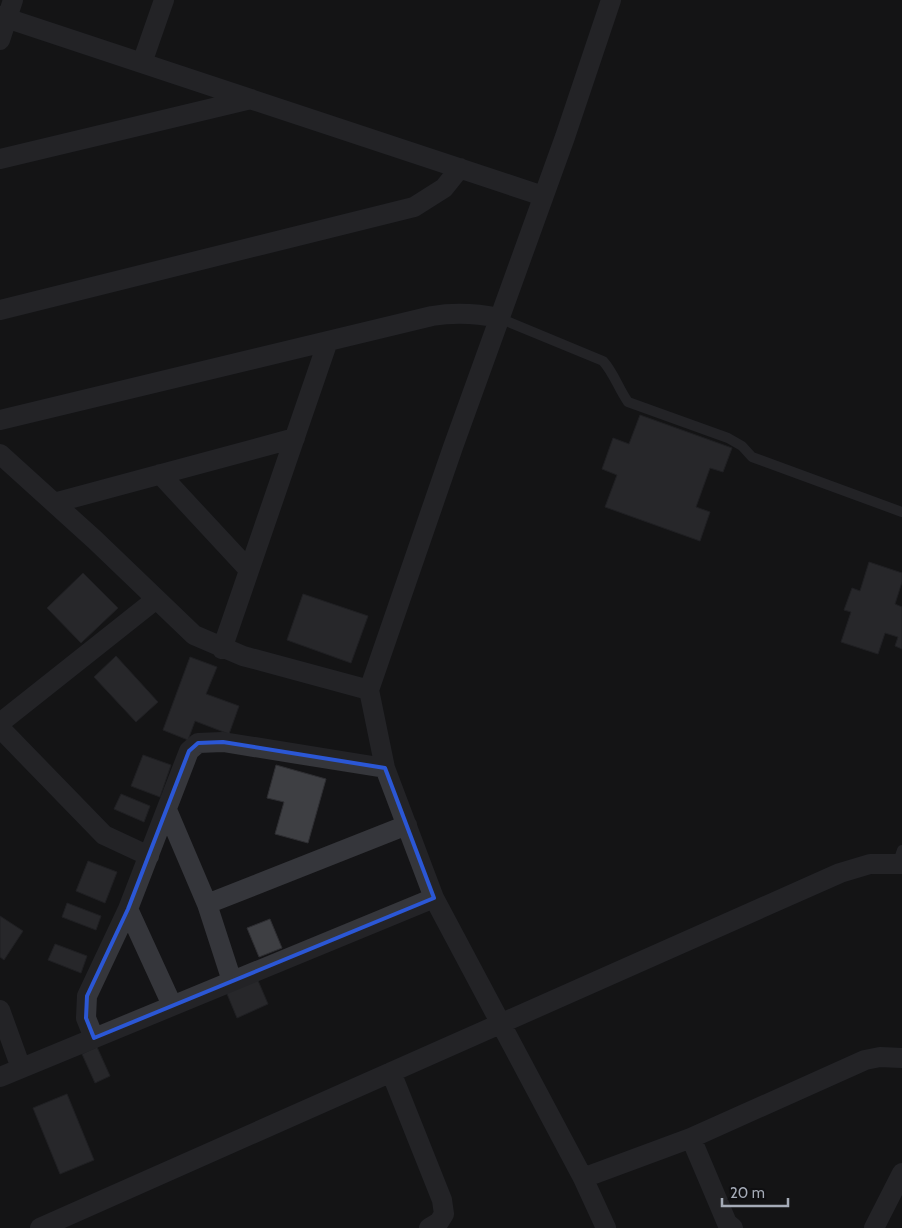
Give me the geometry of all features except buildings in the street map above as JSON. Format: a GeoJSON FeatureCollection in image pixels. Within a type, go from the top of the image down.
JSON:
{"type":"FeatureCollection","features":[{"type":"Feature","properties":{"kind":"street"},"geometry":{"type":"LineString","coordinates":[[142,63],[164,0]]}},
{"type":"Feature","properties":{"kind":"street"},"geometry":{"type":"LineString","coordinates":[[606,1228],[583,1178],[434,898],[385,768],[369,690],[611,0]]}},
{"type":"Feature","properties":{"kind":"street"},"geometry":{"type":"LineString","coordinates":[[0,40],[7,11],[142,63],[543,196]]}},
{"type":"Feature","properties":{"kind":"street"},"geometry":{"type":"LineString","coordinates":[[0,159],[251,99]]}},
{"type":"Feature","properties":{"kind":"street"},"geometry":{"type":"LineString","coordinates":[[0,310],[414,207],[444,188],[460,168]]}},
{"type":"Feature","properties":{"kind":"street"},"geometry":{"type":"LineString","coordinates":[[0,420],[454,312],[474,313],[499,318]]}},
{"type":"Feature","properties":{"kind":"street"},"geometry":{"type":"LineString","coordinates":[[222,649],[328,341]]}},
{"type":"Feature","properties":{"kind":"street"},"geometry":{"type":"LineString","coordinates":[[54,503],[294,438]]}},
{"type":"Feature","properties":{"kind":"street"},"geometry":{"type":"LineString","coordinates":[[2,460],[95,540],[155,600],[194,635],[222,649],[369,690]]}},
{"type":"Feature","properties":{"kind":"street"},"geometry":{"type":"LineString","coordinates":[[160,474],[249,570]]}},
{"type":"Feature","properties":{"kind":"street"},"geometry":{"type":"LineString","coordinates":[[0,723],[155,600]]}},
{"type":"Feature","properties":{"kind":"street"},"geometry":{"type":"LineString","coordinates":[[0,728],[99,830],[117,843],[148,856]]}},
{"type":"Feature","properties":{"kind":"street"},"geometry":{"type":"LineString","coordinates":[[94,1038],[86,1018],[87,996],[128,908],[189,751],[198,743],[223,742],[385,768]]}},
{"type":"Feature","properties":{"kind":"street"},"geometry":{"type":"LineString","coordinates":[[167,810],[207,904],[232,981]]}},
{"type":"Feature","properties":{"kind":"street"},"geometry":{"type":"LineString","coordinates":[[207,904],[407,825]]}},
{"type":"Feature","properties":{"kind":"street"},"geometry":{"type":"LineString","coordinates":[[40,1228],[840,873],[870,864],[901,858]]}},
{"type":"Feature","properties":{"kind":"street"},"geometry":{"type":"LineString","coordinates":[[0,1077],[434,898]]}},
{"type":"Feature","properties":{"kind":"street"},"geometry":{"type":"LineString","coordinates":[[128,908],[172,1005]]}},
{"type":"Feature","properties":{"kind":"street"},"geometry":{"type":"LineString","coordinates":[[0,1010],[21,1068]]}},
{"type":"Feature","properties":{"kind":"street"},"geometry":{"type":"LineString","coordinates":[[583,1178],[692,1138],[865,1060],[880,1057],[902,1058]]}},
{"type":"Feature","properties":{"kind":"street"},"geometry":{"type":"LineString","coordinates":[[391,1072],[442,1200],[444,1214],[439,1222],[429,1228]]}},
{"type":"Feature","properties":{"kind":"street"},"geometry":{"type":"LineString","coordinates":[[692,1138],[727,1223],[732,1228]]}},
{"type":"Feature","properties":{"kind":"street"},"geometry":{"type":"LineString","coordinates":[[874,1228],[902,1173]]}},
{"type":"Feature","properties":{"kind":"lane"},"geometry":{"type":"LineString","coordinates":[[499,318],[602,361],[612,370],[619,390],[628,402],[728,438],[742,446],[752,457],[902,512]]}},
{"type":"Feature","properties":{"kind":"highlighted area"},"geometry":{"type":"Polygon","coordinates":[[[223,742],[385,768],[434,898],[94,1038],[86,1018],[87,996],[128,909],[189,751],[198,743],[223,742]]]}}]}
